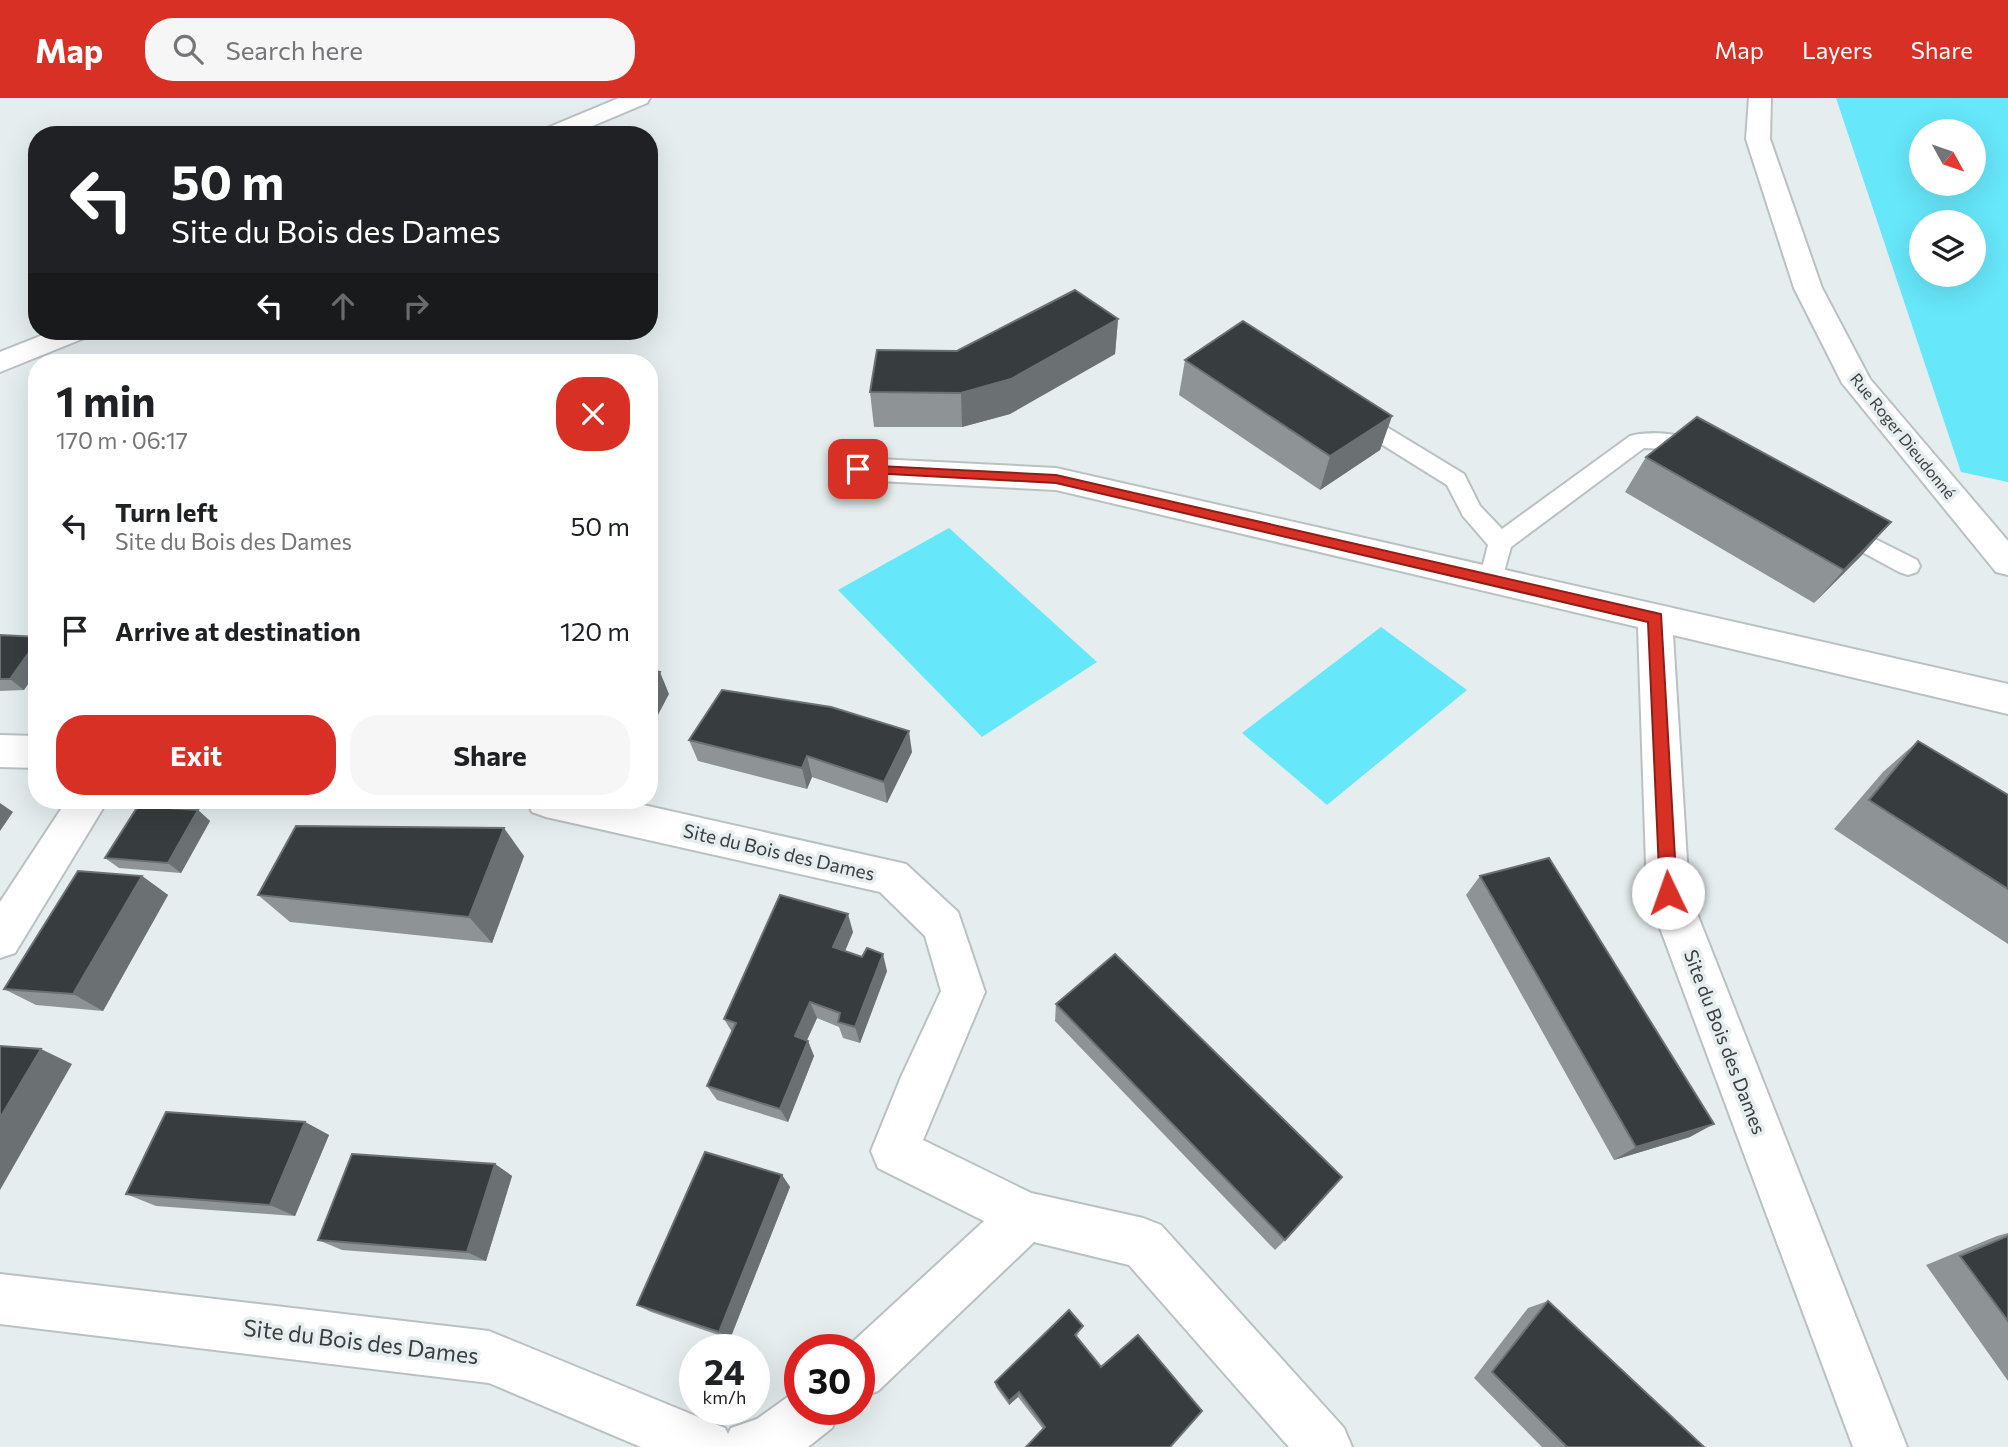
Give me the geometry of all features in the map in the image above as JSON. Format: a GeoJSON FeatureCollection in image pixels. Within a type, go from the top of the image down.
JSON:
{"type":"FeatureCollection","features":[{"type":"Feature","properties":{"kind":"street"},"geometry":{"type":"LineString","coordinates":[[572,126],[639,98]]}},
{"type":"Feature","properties":{"kind":"street","name":"Rue Roger Dieudonné"},"geometry":{"type":"LineString","coordinates":[[1760,98],[1758,139],[1808,288],[1857,383],[2008,563]]}},
{"type":"Feature","properties":{"kind":"street"},"geometry":{"type":"LineString","coordinates":[[0,363],[55,340]]}},
{"type":"Feature","properties":{"kind":"street"},"geometry":{"type":"LineString","coordinates":[[858,469],[1056,479],[2008,699]]}},
{"type":"Feature","properties":{"kind":"street","name":"Site du Bois des Dames"},"geometry":{"type":"LineString","coordinates":[[1656,618],[1668,893],[1880,1447]]}},
{"type":"Feature","properties":{"kind":"street"},"geometry":{"type":"LineString","coordinates":[[0,751],[28,752]]}},
{"type":"Feature","properties":{"kind":"street"},"geometry":{"type":"LineString","coordinates":[[0,939],[82,809]]}},
{"type":"Feature","properties":{"kind":"street","name":"Site du Bois des Dames"},"geometry":{"type":"LineString","coordinates":[[586,809],[892,877],[943,926],[963,992],[895,1151],[1026,1216],[1143,1243],[1325,1447]]}},
{"type":"Feature","properties":{"kind":"street"},"geometry":{"type":"LineString","coordinates":[[875,1357],[1026,1216]]}},
{"type":"Feature","properties":{"kind":"street","name":"Site du Bois des Dames"},"geometry":{"type":"LineString","coordinates":[[0,1299],[489,1357],[706,1447]]}},
{"type":"Feature","properties":{"kind":"street"},"geometry":{"type":"LineString","coordinates":[[750,1447],[768,1444],[792,1425]]}},
{"type":"Feature","properties":{"kind":"lane"},"geometry":{"type":"LineString","coordinates":[[1340,408],[1456,480],[1471,510],[1500,542]]}},
{"type":"Feature","properties":{"kind":"lane"},"geometry":{"type":"LineString","coordinates":[[1491,580],[1500,542],[1638,441],[1658,438],[1681,442],[1717,462]]}},
{"type":"Feature","properties":{"kind":"lane"},"geometry":{"type":"LineString","coordinates":[[1824,521],[1908,566]]}},
{"type":"Feature","properties":{"kind":"shaded area"},"geometry":{"type":"Polygon","coordinates":[[[1836,98],[2008,98],[2008,482],[1961,472],[1836,98]]]}},
{"type":"Feature","properties":{"kind":"shaded area"},"geometry":{"type":"Polygon","coordinates":[[[949,528],[1097,662],[982,737],[838,590],[949,528]]]}},
{"type":"Feature","properties":{"kind":"shaded area"},"geometry":{"type":"Polygon","coordinates":[[[1381,627],[1467,690],[1327,805],[1242,733],[1381,627]]]}},
{"type":"Feature","properties":{"kind":"building"},"geometry":{"type":"Polygon","coordinates":[[[1075,290],[1118,319],[1011,379],[961,393],[870,392],[877,350],[957,351],[1075,290]]]}},
{"type":"Feature","properties":{"kind":"building"},"geometry":{"type":"Polygon","coordinates":[[[1243,321],[1392,416],[1330,456],[1185,360],[1243,321]]]}},
{"type":"Feature","properties":{"kind":"building"},"geometry":{"type":"Polygon","coordinates":[[[1697,417],[1891,522],[1844,570],[1646,457],[1697,417]]]}},
{"type":"Feature","properties":{"kind":"building"},"geometry":{"type":"Polygon","coordinates":[[[0,635],[28,637],[28,654],[10,679],[0,679],[0,635]]]}},
{"type":"Feature","properties":{"kind":"building"},"geometry":{"type":"Polygon","coordinates":[[[722,690],[831,707],[909,731],[884,782],[807,756],[802,768],[689,740],[722,690]]]}},
{"type":"Feature","properties":{"kind":"building"},"geometry":{"type":"Polygon","coordinates":[[[1918,741],[2008,795],[2008,889],[1869,800],[1918,741]]]}},
{"type":"Feature","properties":{"kind":"building"},"geometry":{"type":"Polygon","coordinates":[[[136,809],[198,810],[168,863],[105,858],[136,809]]]}},
{"type":"Feature","properties":{"kind":"building"},"geometry":{"type":"Polygon","coordinates":[[[296,826],[504,828],[469,917],[258,895],[296,826]]]}},
{"type":"Feature","properties":{"kind":"building"},"geometry":{"type":"Polygon","coordinates":[[[1549,858],[1714,1124],[1636,1147],[1480,876],[1549,858]]]}},
{"type":"Feature","properties":{"kind":"building"},"geometry":{"type":"Polygon","coordinates":[[[78,871],[142,876],[73,994],[4,989],[78,871]]]}},
{"type":"Feature","properties":{"kind":"building"},"geometry":{"type":"Polygon","coordinates":[[[780,895],[848,914],[833,947],[862,957],[867,948],[883,954],[855,1027],[838,1022],[840,1013],[810,1002],[795,1036],[808,1041],[780,1109],[707,1086],[736,1023],[724,1019],[780,895]]]}},
{"type":"Feature","properties":{"kind":"building"},"geometry":{"type":"Polygon","coordinates":[[[1115,954],[1342,1177],[1285,1240],[1056,1004],[1115,954]]]}},
{"type":"Feature","properties":{"kind":"building"},"geometry":{"type":"Polygon","coordinates":[[[0,1046],[41,1049],[0,1118],[0,1046]]]}},
{"type":"Feature","properties":{"kind":"building"},"geometry":{"type":"Polygon","coordinates":[[[166,1112],[305,1122],[270,1205],[126,1194],[166,1112]]]}},
{"type":"Feature","properties":{"kind":"building"},"geometry":{"type":"Polygon","coordinates":[[[705,1152],[782,1175],[719,1332],[637,1305],[705,1152]]]}},
{"type":"Feature","properties":{"kind":"building"},"geometry":{"type":"Polygon","coordinates":[[[352,1154],[495,1164],[467,1252],[318,1240],[352,1154]]]}},
{"type":"Feature","properties":{"kind":"building"},"geometry":{"type":"Polygon","coordinates":[[[2008,1236],[2008,1321],[1960,1256],[2008,1236]]]}},
{"type":"Feature","properties":{"kind":"building"},"geometry":{"type":"Polygon","coordinates":[[[1548,1301],[1704,1447],[1567,1447],[1492,1372],[1548,1301]]]}},
{"type":"Feature","properties":{"kind":"building"},"geometry":{"type":"Polygon","coordinates":[[[1069,1310],[1083,1326],[1075,1335],[1101,1367],[1138,1335],[1202,1411],[1170,1447],[1026,1447],[1045,1427],[1019,1392],[1009,1401],[995,1382],[1069,1310]]]}},
{"type":"Feature","properties":{"kind":"route"},"geometry":{"type":"LineString","coordinates":[[858,469],[1056,479],[1656,618],[1668,893]]}}]}
